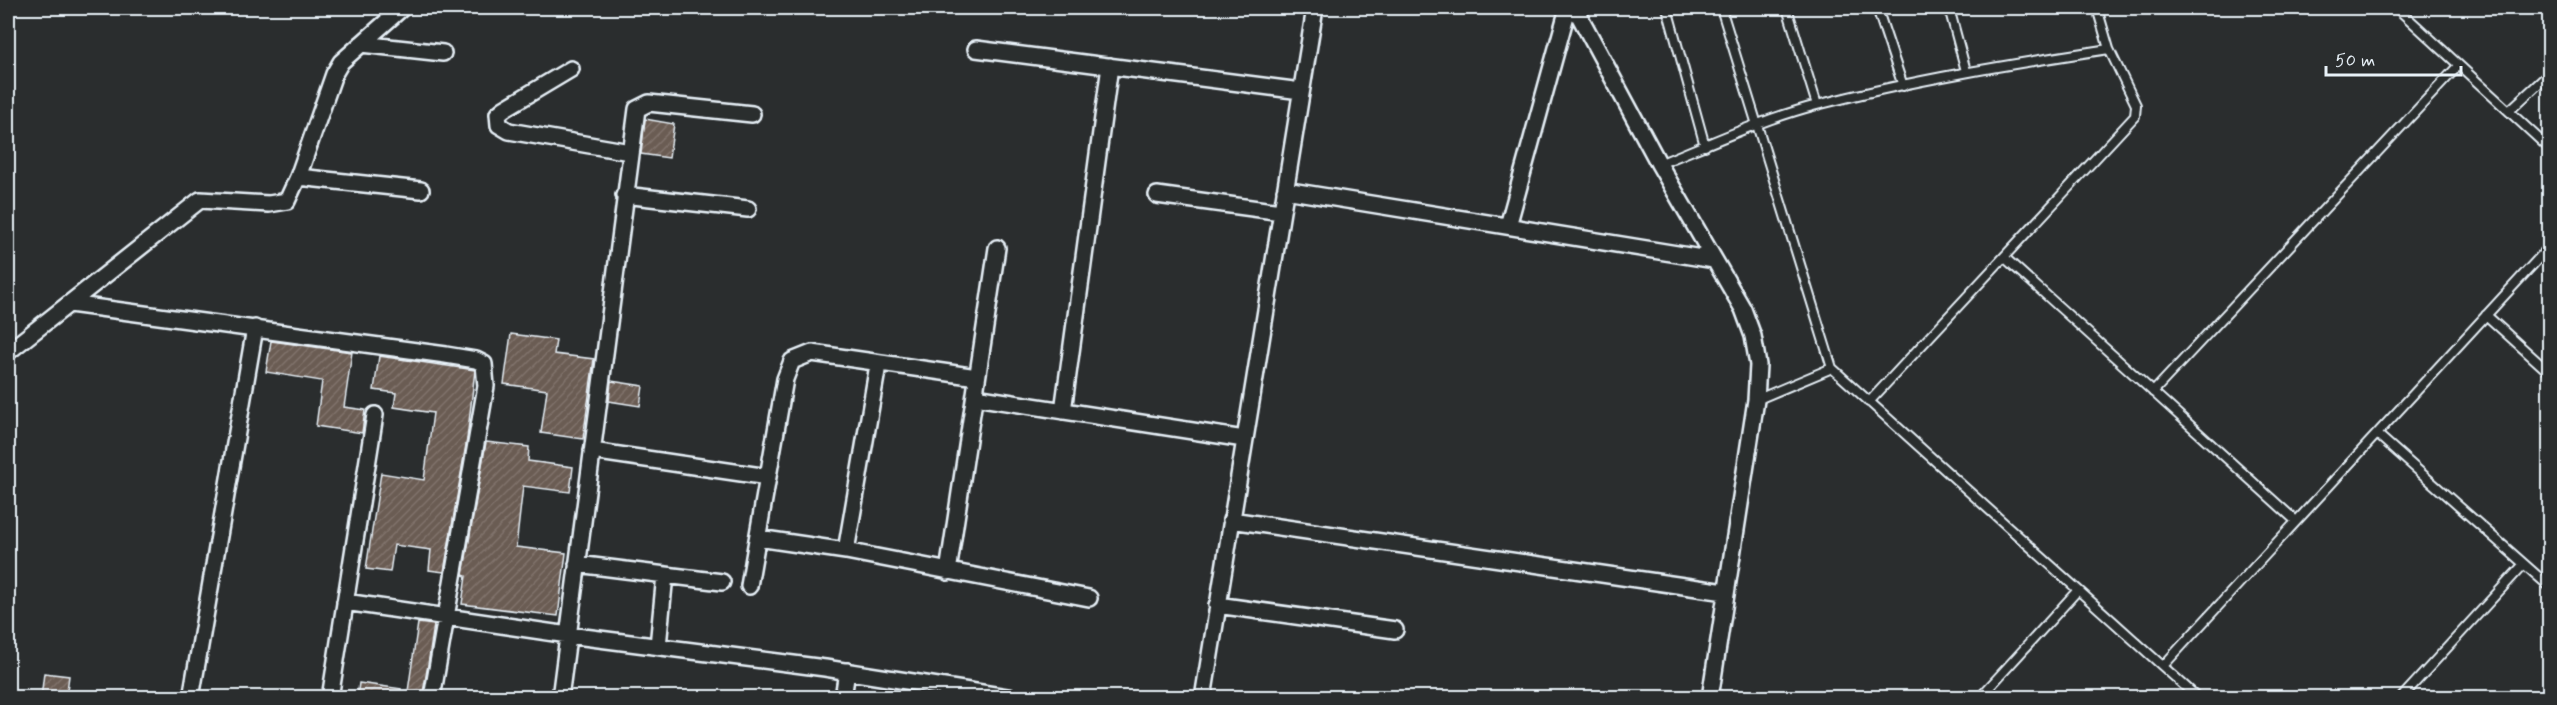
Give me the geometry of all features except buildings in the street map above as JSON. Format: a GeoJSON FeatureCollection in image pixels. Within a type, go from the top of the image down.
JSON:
{"type":"FeatureCollection","features":[{"type":"Feature","properties":{"kind":"street"},"geometry":{"type":"LineString","coordinates":[[8,352],[200,200],[276,204],[286,201],[298,177],[334,74],[341,62],[402,8]]}},
{"type":"Feature","properties":{"kind":"street"},"geometry":{"type":"LineString","coordinates":[[1203,698],[1316,8]]}},
{"type":"Feature","properties":{"kind":"street"},"geometry":{"type":"LineString","coordinates":[[1508,226],[1568,8]]}},
{"type":"Feature","properties":{"kind":"street"},"geometry":{"type":"LineString","coordinates":[[1575,8],[1659,164],[1743,309],[1753,336],[1758,365],[1756,400],[1710,698]]}},
{"type":"Feature","properties":{"kind":"street"},"geometry":{"type":"LineString","coordinates":[[361,44],[443,53]]}},
{"type":"Feature","properties":{"kind":"street"},"geometry":{"type":"LineString","coordinates":[[976,49],[1301,91]]}},
{"type":"Feature","properties":{"kind":"street"},"geometry":{"type":"LineString","coordinates":[[1062,411],[1110,66]]}},
{"type":"Feature","properties":{"kind":"street"},"geometry":{"type":"LineString","coordinates":[[571,69],[498,114],[499,125],[508,131],[630,152]]}},
{"type":"Feature","properties":{"kind":"street"},"geometry":{"type":"LineString","coordinates":[[560,698],[634,118],[641,105],[650,103],[752,114]]}},
{"type":"Feature","properties":{"kind":"street"},"geometry":{"type":"LineString","coordinates":[[298,177],[421,190]]}},
{"type":"Feature","properties":{"kind":"street"},"geometry":{"type":"LineString","coordinates":[[1285,190],[1714,260]]}},
{"type":"Feature","properties":{"kind":"street"},"geometry":{"type":"LineString","coordinates":[[624,195],[748,209]]}},
{"type":"Feature","properties":{"kind":"street"},"geometry":{"type":"LineString","coordinates":[[1157,195],[1281,212]]}},
{"type":"Feature","properties":{"kind":"street"},"geometry":{"type":"LineString","coordinates":[[948,572],[997,248]]}},
{"type":"Feature","properties":{"kind":"street"},"geometry":{"type":"LineString","coordinates":[[70,304],[476,360],[484,364],[486,386],[432,698]]}},
{"type":"Feature","properties":{"kind":"street"},"geometry":{"type":"LineString","coordinates":[[191,698],[255,328]]}},
{"type":"Feature","properties":{"kind":"street"},"geometry":{"type":"LineString","coordinates":[[749,586],[785,379],[792,361],[812,353],[878,365],[977,377]]}},
{"type":"Feature","properties":{"kind":"street"},"geometry":{"type":"LineString","coordinates":[[846,551],[878,365]]}},
{"type":"Feature","properties":{"kind":"street"},"geometry":{"type":"LineString","coordinates":[[975,397],[1244,439]]}},
{"type":"Feature","properties":{"kind":"street"},"geometry":{"type":"LineString","coordinates":[[330,698],[375,415]]}},
{"type":"Feature","properties":{"kind":"street"},"geometry":{"type":"LineString","coordinates":[[592,451],[768,477]]}},
{"type":"Feature","properties":{"kind":"street"},"geometry":{"type":"LineString","coordinates":[[1231,520],[1725,592]]}},
{"type":"Feature","properties":{"kind":"street"},"geometry":{"type":"LineString","coordinates":[[758,538],[846,551],[1089,598]]}},
{"type":"Feature","properties":{"kind":"street"},"geometry":{"type":"LineString","coordinates":[[577,564],[722,582]]}},
{"type":"Feature","properties":{"kind":"street"},"geometry":{"type":"LineString","coordinates":[[658,646],[665,575]]}},
{"type":"Feature","properties":{"kind":"street"},"geometry":{"type":"LineString","coordinates":[[345,602],[568,635],[847,671],[1013,698]]}},
{"type":"Feature","properties":{"kind":"street"},"geometry":{"type":"LineString","coordinates":[[1217,605],[1395,630]]}},
{"type":"Feature","properties":{"kind":"street"},"geometry":{"type":"LineString","coordinates":[[843,698],[847,671]]}},
{"type":"Feature","properties":{"kind":"lane"},"geometry":{"type":"LineString","coordinates":[[1667,8],[1705,146]]}},
{"type":"Feature","properties":{"kind":"lane"},"geometry":{"type":"LineString","coordinates":[[1721,8],[1832,368],[2198,698]]}},
{"type":"Feature","properties":{"kind":"lane"},"geometry":{"type":"LineString","coordinates":[[1787,8],[1817,105]]}},
{"type":"Feature","properties":{"kind":"lane"},"geometry":{"type":"LineString","coordinates":[[1877,8],[1903,86]]}},
{"type":"Feature","properties":{"kind":"lane"},"geometry":{"type":"LineString","coordinates":[[1948,8],[1966,72]]}},
{"type":"Feature","properties":{"kind":"lane"},"geometry":{"type":"LineString","coordinates":[[1869,402],[2135,116],[2136,105],[2109,49],[2097,8]]}},
{"type":"Feature","properties":{"kind":"lane"},"geometry":{"type":"LineString","coordinates":[[2397,8],[2550,149]]}},
{"type":"Feature","properties":{"kind":"lane"},"geometry":{"type":"LineString","coordinates":[[1659,164],[1757,124],[1817,105],[1966,72],[2109,49]]}},
{"type":"Feature","properties":{"kind":"lane"},"geometry":{"type":"LineString","coordinates":[[2153,392],[2458,66]]}},
{"type":"Feature","properties":{"kind":"lane"},"geometry":{"type":"LineString","coordinates":[[2509,111],[2550,73]]}},
{"type":"Feature","properties":{"kind":"lane"},"geometry":{"type":"LineString","coordinates":[[2163,666],[2550,246]]}},
{"type":"Feature","properties":{"kind":"lane"},"geometry":{"type":"LineString","coordinates":[[2004,257],[2296,522]]}},
{"type":"Feature","properties":{"kind":"lane"},"geometry":{"type":"LineString","coordinates":[[2486,315],[2550,374]]}},
{"type":"Feature","properties":{"kind":"lane"},"geometry":{"type":"LineString","coordinates":[[1756,400],[1832,368]]}},
{"type":"Feature","properties":{"kind":"lane"},"geometry":{"type":"LineString","coordinates":[[2377,434],[2550,587]]}},
{"type":"Feature","properties":{"kind":"lane"},"geometry":{"type":"LineString","coordinates":[[2401,698],[2524,564]]}},
{"type":"Feature","properties":{"kind":"lane"},"geometry":{"type":"LineString","coordinates":[[1984,693],[2078,590]]}}]}
